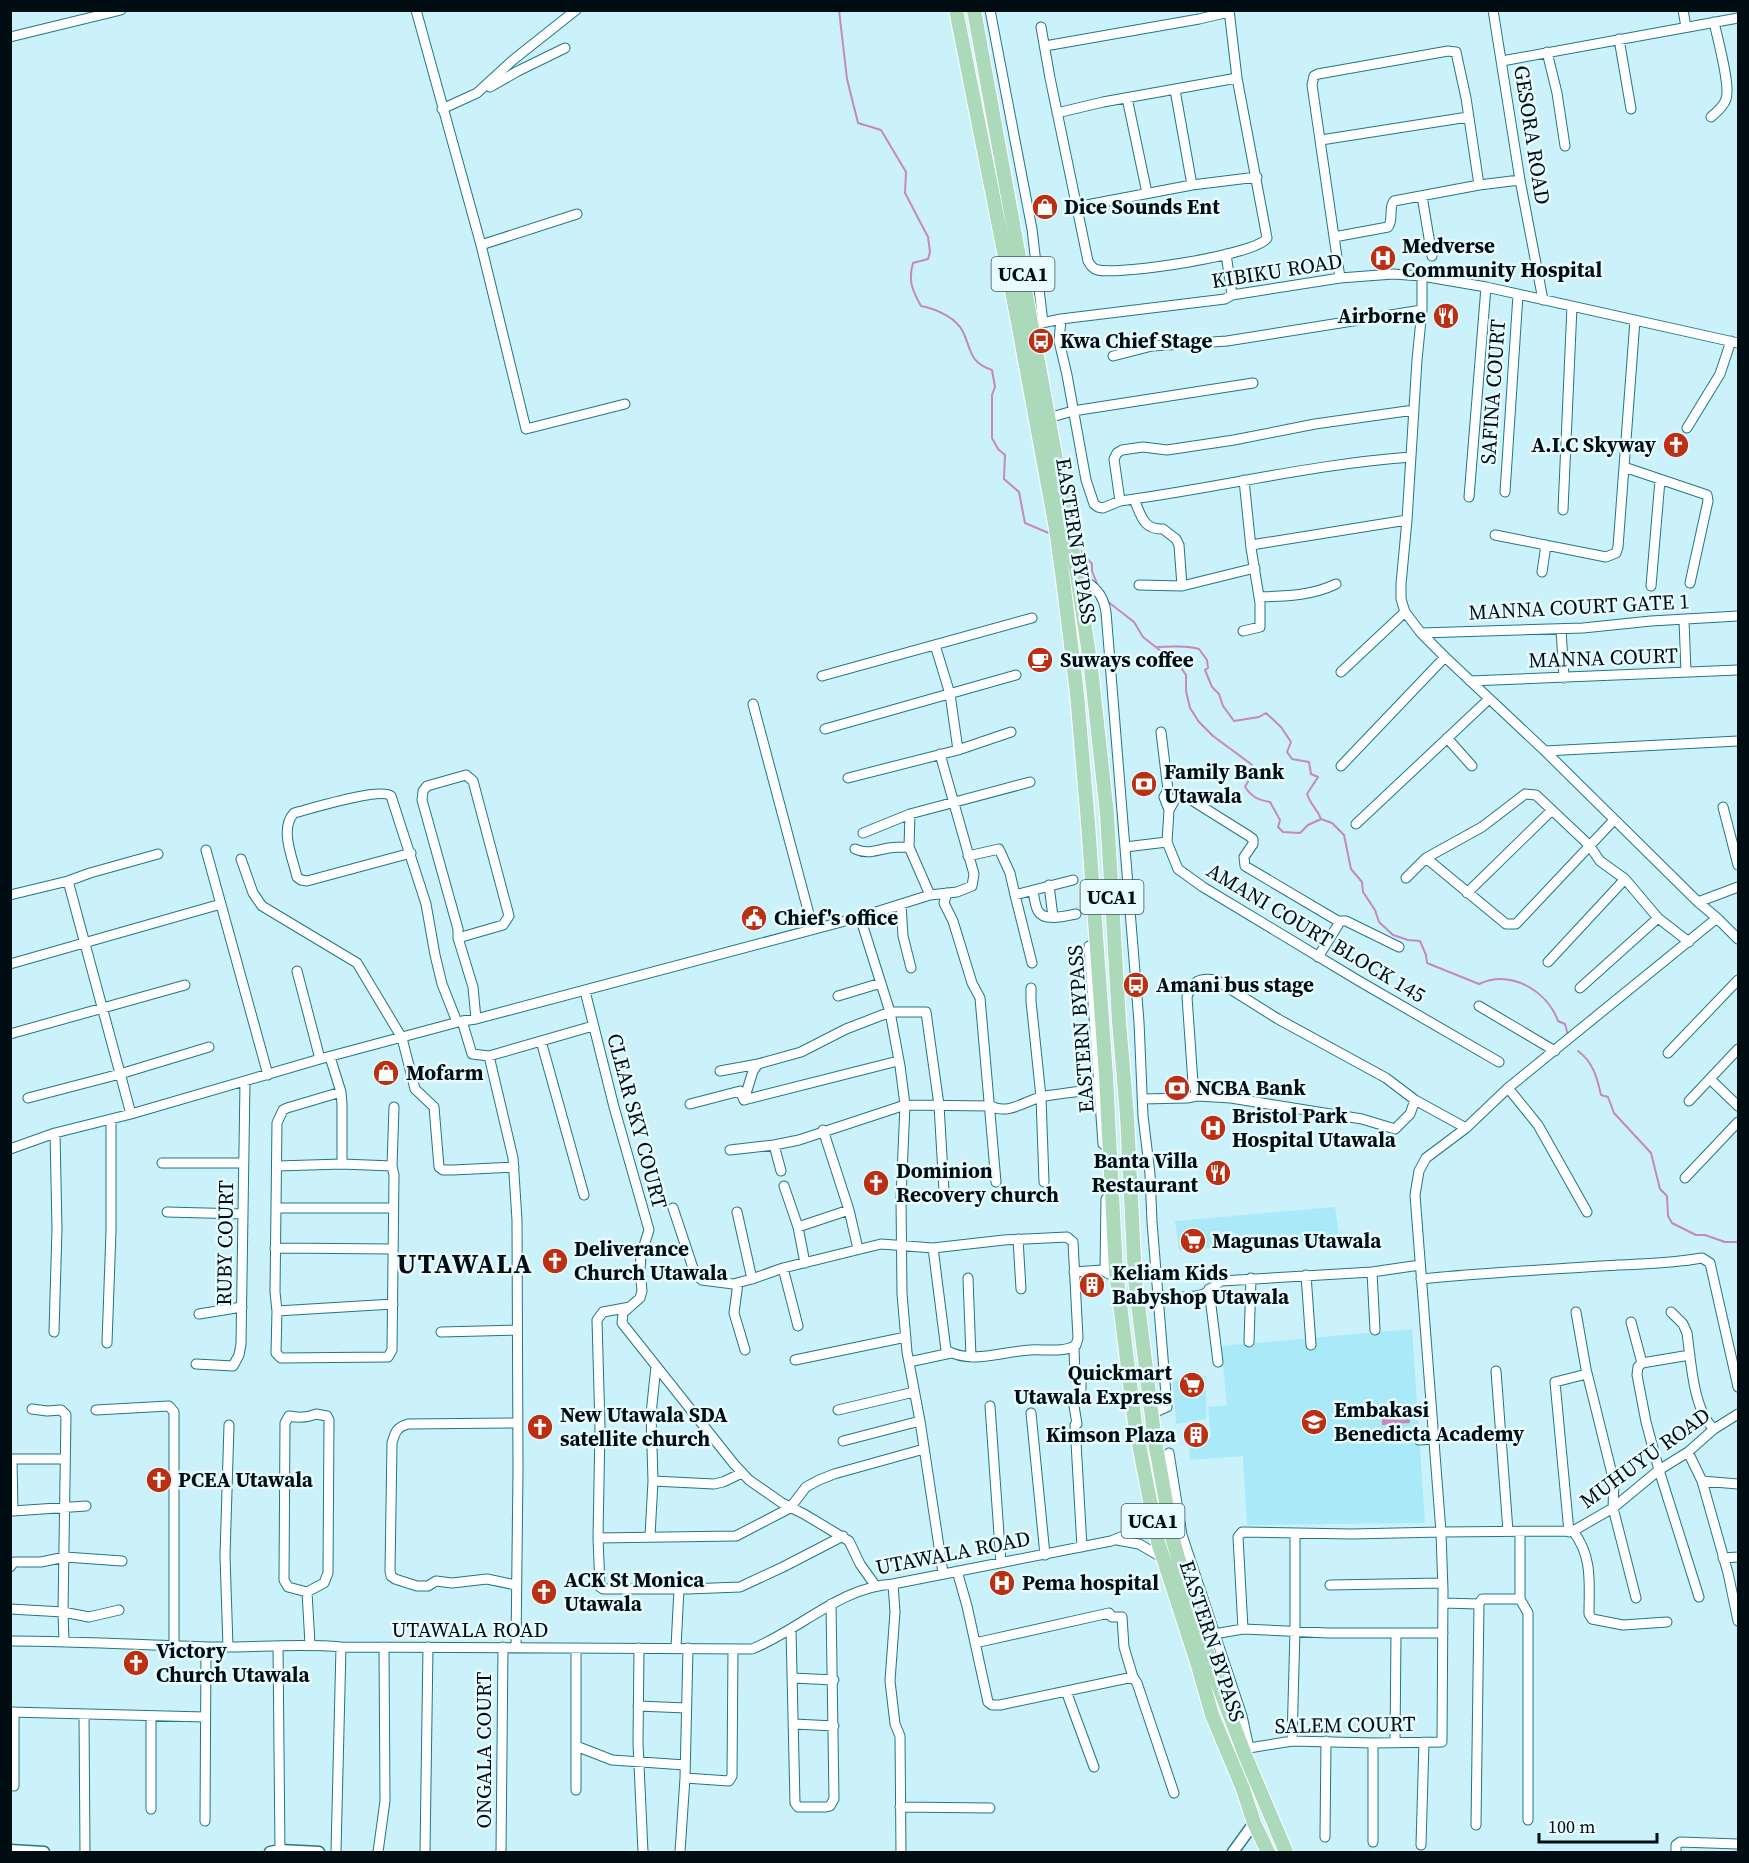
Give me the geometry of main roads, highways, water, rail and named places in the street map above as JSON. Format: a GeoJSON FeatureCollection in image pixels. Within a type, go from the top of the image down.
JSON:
{"type":"FeatureCollection","features":[{"type":"Feature","properties":{"kind":"main road","name":"EASTERN BYPASS"},"geometry":{"type":"LineString","coordinates":[[956,10],[1017,317],[1060,554],[1083,762],[1102,1089],[1114,1242],[1110,1272],[1135,1424],[1151,1513],[1163,1558],[1212,1715],[1267,1851]]}},
{"type":"Feature","properties":{"kind":"main road","name":"EASTERN BYPASS"},"geometry":{"type":"LineString","coordinates":[[975,16],[1007,190],[1037,324],[1048,418],[1077,575],[1091,668],[1107,814],[1138,1301],[1151,1414],[1167,1510],[1185,1585],[1219,1667],[1247,1751],[1284,1847]]}},
{"type":"Feature","properties":{"kind":"main road"},"geometry":{"type":"LineString","coordinates":[[969,76],[986,72]]}},
{"type":"Feature","properties":{"kind":"main road"},"geometry":{"type":"LineString","coordinates":[[1114,1242],[1133,1242]]}},
{"type":"Feature","properties":{"kind":"main road"},"geometry":{"type":"LineString","coordinates":[[1267,1851],[1284,1847]]}},
{"type":"Feature","properties":{"kind":"waterway"},"geometry":{"type":"LineString","coordinates":[[839,10],[847,79],[858,123],[881,130],[906,172],[905,193],[928,237],[930,252],[928,259],[913,263],[911,275],[913,290],[921,306],[940,312],[957,323],[976,360],[979,364],[992,370],[995,387],[992,395],[992,438],[998,449],[1005,455],[1004,479],[1019,492],[1025,523],[1051,534]]}},
{"type":"Feature","properties":{"kind":"waterway"},"geometry":{"type":"LineString","coordinates":[[1078,548],[1092,564],[1092,571],[1098,586]]}},
{"type":"Feature","properties":{"kind":"waterway"},"geometry":{"type":"LineString","coordinates":[[1107,601],[1134,622],[1143,637],[1180,666],[1186,675],[1186,691],[1190,708],[1199,722],[1213,736],[1251,764],[1257,772],[1245,787],[1256,798],[1270,802],[1280,820],[1278,827],[1283,832],[1300,833],[1308,825],[1321,819],[1332,823],[1344,835],[1351,869],[1362,882],[1363,892],[1375,910],[1379,922],[1393,935],[1420,941],[1427,963],[1479,984],[1503,979],[1515,981],[1537,992],[1546,1000],[1558,1021],[1565,1024],[1568,1035]]}},
{"type":"Feature","properties":{"kind":"waterway"},"geometry":{"type":"LineString","coordinates":[[1158,647],[1179,646],[1199,649],[1207,660],[1208,668],[1205,670],[1212,687],[1219,694],[1223,706],[1234,721],[1259,717],[1266,713],[1281,727],[1291,742],[1287,752],[1292,759],[1309,762],[1311,774],[1318,777],[1307,794],[1321,819]]}},
{"type":"Feature","properties":{"kind":"waterway"},"geometry":{"type":"LineString","coordinates":[[1578,1051],[1594,1070],[1601,1095],[1608,1097],[1614,1113],[1651,1153],[1660,1189],[1667,1196],[1668,1216],[1672,1223],[1696,1235],[1705,1235],[1725,1242],[1738,1242]]}},
{"type":"Feature","properties":{"kind":"place","name":"Dice Sounds Ent"},"geometry":{"type":"Point","coordinates":[1045,207]}},
{"type":"Feature","properties":{"kind":"place","name":"Medverse Community Hospital"},"geometry":{"type":"Point","coordinates":[1383,258]}},
{"type":"Feature","properties":{"kind":"place","name":"Airborne"},"geometry":{"type":"Point","coordinates":[1446,316]}},
{"type":"Feature","properties":{"kind":"place","name":"Kwa Chief Stage"},"geometry":{"type":"Point","coordinates":[1041,341]}},
{"type":"Feature","properties":{"kind":"place","name":"A.I.C Skyway"},"geometry":{"type":"Point","coordinates":[1676,445]}},
{"type":"Feature","properties":{"kind":"place","name":"Suways coffee"},"geometry":{"type":"Point","coordinates":[1040,660]}},
{"type":"Feature","properties":{"kind":"place","name":"Family Bank Utawala"},"geometry":{"type":"Point","coordinates":[1144,784]}},
{"type":"Feature","properties":{"kind":"place","name":"Chief's office"},"geometry":{"type":"Point","coordinates":[754,918]}},
{"type":"Feature","properties":{"kind":"place","name":"Amani bus stage"},"geometry":{"type":"Point","coordinates":[1136,985]}},
{"type":"Feature","properties":{"kind":"place","name":"Mofarm"},"geometry":{"type":"Point","coordinates":[386,1073]}},
{"type":"Feature","properties":{"kind":"place","name":"NCBA Bank"},"geometry":{"type":"Point","coordinates":[1177,1088]}},
{"type":"Feature","properties":{"kind":"place","name":"Bristol Park Hospital Utawala"},"geometry":{"type":"Point","coordinates":[1213,1128]}},
{"type":"Feature","properties":{"kind":"place","name":"Banta Villa Restaurant"},"geometry":{"type":"Point","coordinates":[1218,1173]}},
{"type":"Feature","properties":{"kind":"place","name":"Dominion Recovery church"},"geometry":{"type":"Point","coordinates":[876,1183]}},
{"type":"Feature","properties":{"kind":"place","name":"Magunas Utawala"},"geometry":{"type":"Point","coordinates":[1193,1241]}},
{"type":"Feature","properties":{"kind":"place","name":"Deliverance Church Utawala"},"geometry":{"type":"Point","coordinates":[555,1261]}},
{"type":"Feature","properties":{"kind":"place","name":"Keliam Kids Babyshop Utawala"},"geometry":{"type":"Point","coordinates":[1092,1285]}},
{"type":"Feature","properties":{"kind":"place","name":"Quickmart Utawala Express"},"geometry":{"type":"Point","coordinates":[1192,1385]}},
{"type":"Feature","properties":{"kind":"place","name":"Embakasi Benedicta Academy"},"geometry":{"type":"Point","coordinates":[1314,1422]}},
{"type":"Feature","properties":{"kind":"place","name":"New Utawala SDA satellite church"},"geometry":{"type":"Point","coordinates":[540,1427]}},
{"type":"Feature","properties":{"kind":"place","name":"Kimson Plaza"},"geometry":{"type":"Point","coordinates":[1196,1435]}},
{"type":"Feature","properties":{"kind":"place","name":"PCEA Utawala"},"geometry":{"type":"Point","coordinates":[159,1480]}},
{"type":"Feature","properties":{"kind":"place","name":"Pema hospital"},"geometry":{"type":"Point","coordinates":[1002,1583]}},
{"type":"Feature","properties":{"kind":"place","name":"ACK St Monica Utawala"},"geometry":{"type":"Point","coordinates":[544,1592]}},
{"type":"Feature","properties":{"kind":"place","name":"Victory Church Utawala"},"geometry":{"type":"Point","coordinates":[136,1663]}},
{"type":"Feature","properties":{"kind":"district","name":"UTAWALA"},"geometry":{"type":"Point","coordinates":[465,1264]}}]}
